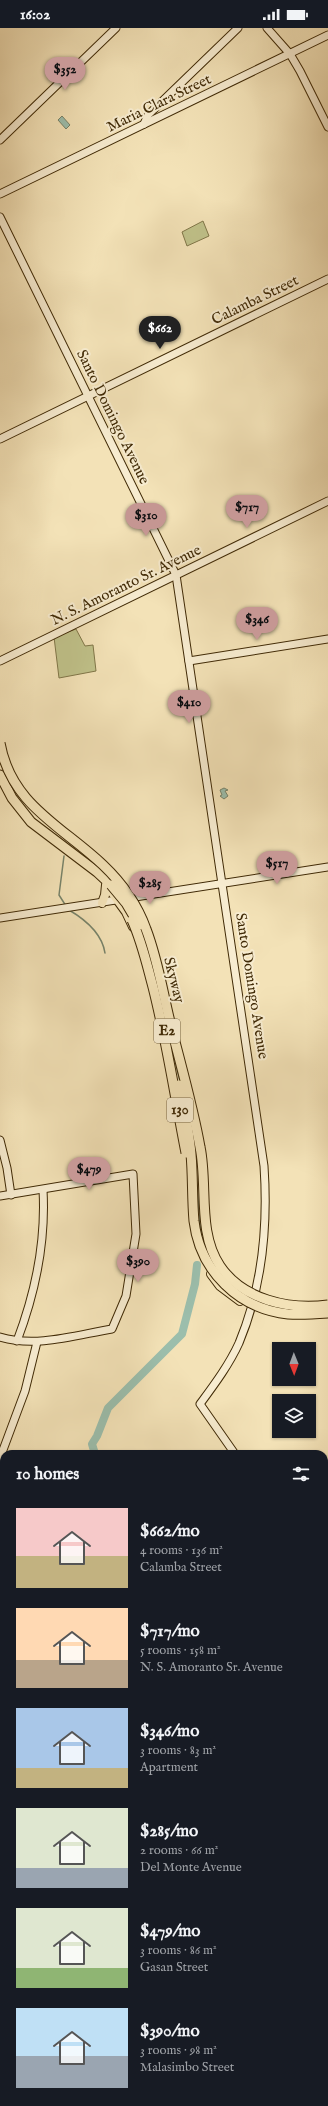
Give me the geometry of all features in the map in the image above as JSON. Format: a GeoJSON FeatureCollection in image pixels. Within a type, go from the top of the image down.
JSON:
{"type":"FeatureCollection","features":[{"type":"Feature","properties":{"kind":"highway","name":"Skyway"},"geometry":{"type":"LineString","coordinates":[[0,742],[2,755],[21,792],[34,808],[114,876],[129,894],[146,929],[201,1148],[208,1240],[215,1258],[229,1276],[247,1291],[268,1300],[303,1306],[328,1303]]}},
{"type":"Feature","properties":{"kind":"highway","name":"Skyway"},"geometry":{"type":"LineString","coordinates":[[0,776],[12,798],[31,822],[97,872],[126,903],[140,927],[159,996],[188,1123],[194,1221],[197,1236],[206,1260],[213,1272],[224,1285],[242,1299],[269,1310],[288,1314],[328,1313]]}},
{"type":"Feature","properties":{"kind":"highway","name":"Skyway"},"geometry":{"type":"LineString","coordinates":[[109,885],[124,900],[144,950],[172,1069],[176,1102],[193,1187]]}},
{"type":"Feature","properties":{"kind":"main road","name":"130"},"geometry":{"type":"LineString","coordinates":[[0,738],[8,769],[14,782],[29,804],[45,820],[101,862],[120,881],[129,918],[143,955],[202,1171],[205,1224],[211,1245],[217,1258],[229,1274],[254,1292],[293,1302],[328,1303]]}},
{"type":"Feature","properties":{"kind":"main road"},"geometry":{"type":"LineString","coordinates":[[102,902],[109,885]]}},
{"type":"Feature","properties":{"kind":"main road","name":"130"},"geometry":{"type":"LineString","coordinates":[[124,900],[141,915],[152,944],[189,1122],[196,1236],[203,1262],[220,1286],[232,1296],[250,1307],[274,1315],[298,1318],[328,1316]]}},
{"type":"Feature","properties":{"kind":"street"},"geometry":{"type":"LineString","coordinates":[[0,140],[116,28]]}},
{"type":"Feature","properties":{"kind":"street"},"geometry":{"type":"LineString","coordinates":[[144,124],[148,115],[238,28]]}},
{"type":"Feature","properties":{"kind":"street"},"geometry":{"type":"LineString","coordinates":[[267,28],[290,54],[328,127]]}},
{"type":"Feature","properties":{"kind":"street","name":"Maria Clara Street"},"geometry":{"type":"LineString","coordinates":[[0,194],[328,35]]}},
{"type":"Feature","properties":{"kind":"street","name":"Santo Domingo Avenue"},"geometry":{"type":"LineString","coordinates":[[0,217],[176,575],[264,1166],[266,1212],[262,1253],[250,1307],[239,1342],[228,1364],[200,1404],[232,1450]]}},
{"type":"Feature","properties":{"kind":"street","name":"Calamba Street"},"geometry":{"type":"LineString","coordinates":[[0,439],[328,279]]}},
{"type":"Feature","properties":{"kind":"street","name":"N. S. Amoranto Sr. Avenue"},"geometry":{"type":"LineString","coordinates":[[0,661],[328,501]]}},
{"type":"Feature","properties":{"kind":"street"},"geometry":{"type":"LineString","coordinates":[[189,661],[328,639]]}},
{"type":"Feature","properties":{"kind":"street"},"geometry":{"type":"LineString","coordinates":[[0,918],[328,868]]}},
{"type":"Feature","properties":{"kind":"street"},"geometry":{"type":"LineString","coordinates":[[0,1140],[7,1168],[11,1195]]}},
{"type":"Feature","properties":{"kind":"street"},"geometry":{"type":"LineString","coordinates":[[0,1196],[133,1174],[136,1234],[126,1296],[112,1329],[37,1342],[16,1341],[0,1337]]}},
{"type":"Feature","properties":{"kind":"street"},"geometry":{"type":"LineString","coordinates":[[16,1341],[27,1313],[36,1281],[42,1243],[42,1190]]}},
{"type":"Feature","properties":{"kind":"street"},"geometry":{"type":"LineString","coordinates":[[3,1450],[25,1391],[37,1342]]}},
{"type":"Feature","properties":{"kind":"green space"},"geometry":{"type":"Polygon","coordinates":[[[203,221],[209,236],[187,246],[182,232],[203,221]]]}},
{"type":"Feature","properties":{"kind":"green space"},"geometry":{"type":"Polygon","coordinates":[[[76,629],[85,646],[93,645],[96,671],[59,678],[54,637],[76,629]]]}},
{"type":"Feature","properties":{"kind":"shaded area"},"geometry":{"type":"Polygon","coordinates":[[[62,116],[70,125],[66,129],[58,120],[62,116]]]}},
{"type":"Feature","properties":{"kind":"shaded area"},"geometry":{"type":"Polygon","coordinates":[[[224,788],[228,790],[225,791],[228,796],[224,799],[220,796],[222,795],[220,790],[224,788]]]}},
{"type":"Feature","properties":{"kind":"waterway"},"geometry":{"type":"LineString","coordinates":[[64,856],[59,895],[66,906]]}},
{"type":"Feature","properties":{"kind":"waterway"},"geometry":{"type":"LineString","coordinates":[[69,910],[81,918],[97,933],[105,953]]}},
{"type":"Feature","properties":{"kind":"waterway"},"geometry":{"type":"LineString","coordinates":[[140,928],[144,936]]}},
{"type":"Feature","properties":{"kind":"waterway"},"geometry":{"type":"LineString","coordinates":[[145,939],[148,953]]}},
{"type":"Feature","properties":{"kind":"waterway"},"geometry":{"type":"LineString","coordinates":[[170,1042],[180,1081]]}},
{"type":"Feature","properties":{"kind":"waterway"},"geometry":{"type":"LineString","coordinates":[[197,1185],[200,1226],[203,1235]]}},
{"type":"Feature","properties":{"kind":"waterway"},"geometry":{"type":"LineString","coordinates":[[94,1450],[92,1444],[97,1436],[108,1408],[182,1334],[195,1284],[197,1265]]}}]}
